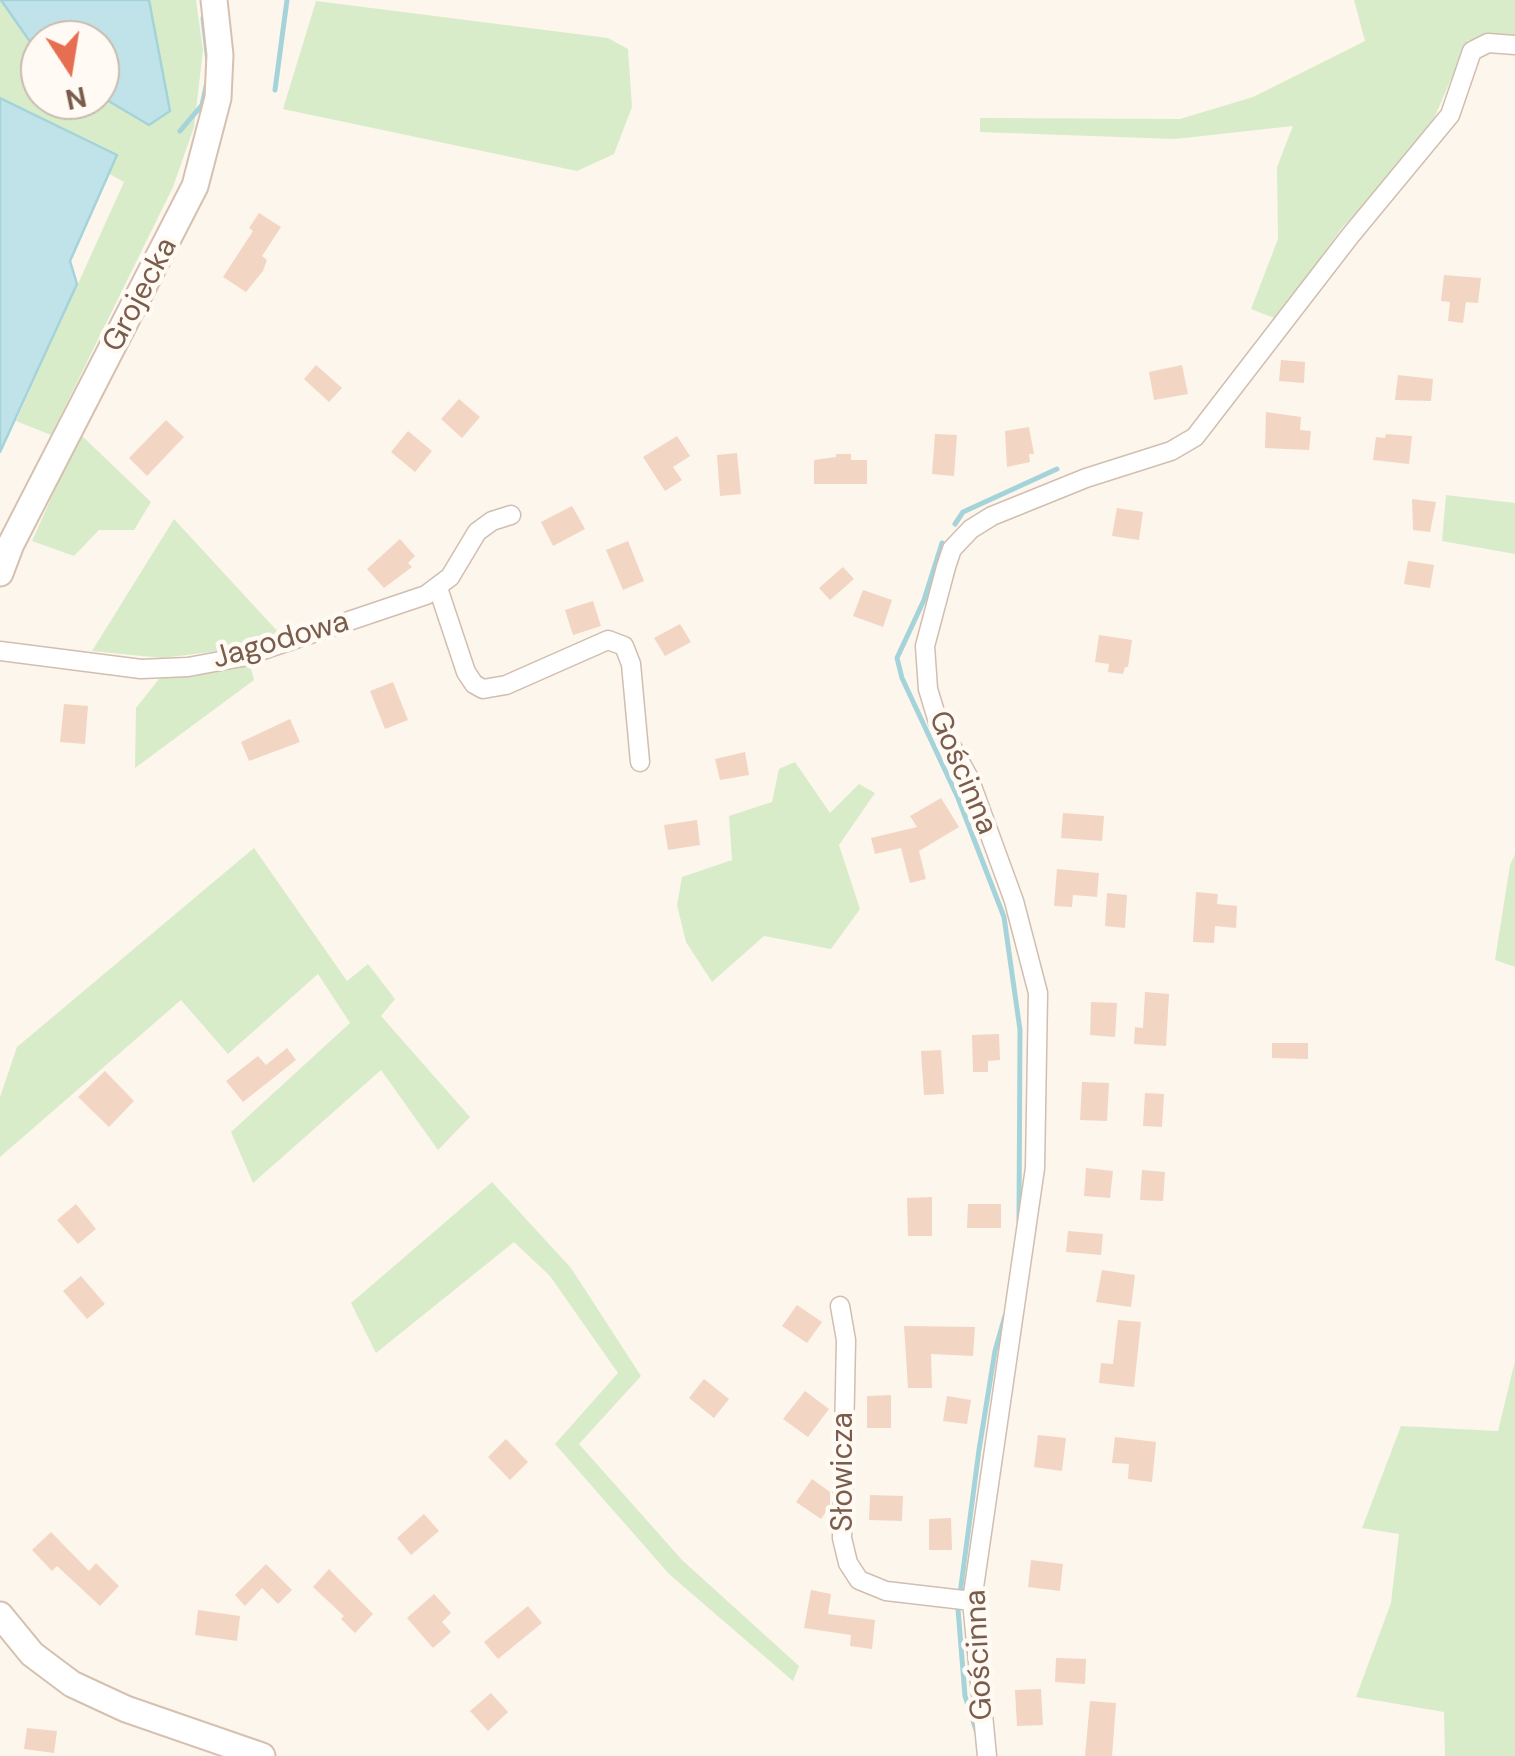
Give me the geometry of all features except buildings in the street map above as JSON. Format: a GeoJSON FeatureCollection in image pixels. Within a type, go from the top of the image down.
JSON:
{"type":"FeatureCollection","features":[{"type":"Feature","properties":{"kind":"street","name":"Grojecka"},"geometry":{"type":"LineString","coordinates":[[0,573],[11,544],[195,186],[218,98],[220,56],[214,0]]}},
{"type":"Feature","properties":{"kind":"street","name":"Gościnna"},"geometry":{"type":"LineString","coordinates":[[987,1756],[972,1601],[1035,1168],[1038,992],[1014,902],[969,778],[938,722],[928,689],[927,635],[946,567],[952,549],[971,529],[992,516],[1086,478],[1171,451],[1194,437],[1450,115],[1472,51],[1488,43],[1515,46]]}},
{"type":"Feature","properties":{"kind":"street"},"geometry":{"type":"LineString","coordinates":[[511,514],[476,532],[454,572],[438,588],[470,680],[483,689],[506,685],[608,640],[624,646],[631,664],[640,762]]}},
{"type":"Feature","properties":{"kind":"street","name":"Jagodowa"},"geometry":{"type":"LineString","coordinates":[[0,650],[141,669],[188,667],[242,656],[410,602],[438,588]]}},
{"type":"Feature","properties":{"kind":"street","name":"Słowicza"},"geometry":{"type":"LineString","coordinates":[[840,1306],[846,1340],[842,1538],[848,1562],[859,1580],[886,1592],[972,1601]]}},
{"type":"Feature","properties":{"kind":"street"},"geometry":{"type":"LineString","coordinates":[[0,1615],[32,1654],[72,1684],[126,1710],[262,1756]]}},
{"type":"Feature","properties":{"kind":"green space"},"geometry":{"type":"Polygon","coordinates":[[[0,0],[20,28],[20,120],[120,120],[120,107],[149,124],[170,111],[149,0],[196,0],[203,50],[194,127],[173,187],[51,435],[16,421],[124,182],[0,114],[0,0]]]}},
{"type":"Feature","properties":{"kind":"green space"},"geometry":{"type":"Polygon","coordinates":[[[1354,0],[1515,0],[1515,44],[1468,40],[1425,139],[1341,229],[1277,319],[1251,309],[1278,239],[1277,167],[1293,126],[1175,139],[980,132],[980,118],[1180,119],[1253,97],[1365,41],[1354,0]]]}},
{"type":"Feature","properties":{"kind":"green space"},"geometry":{"type":"Polygon","coordinates":[[[316,1],[608,38],[628,49],[632,107],[614,154],[577,171],[283,109],[316,1]]]}},
{"type":"Feature","properties":{"kind":"green space"},"geometry":{"type":"Polygon","coordinates":[[[80,434],[151,502],[134,530],[99,530],[74,556],[32,541],[80,434]]]}},
{"type":"Feature","properties":{"kind":"green space"},"geometry":{"type":"Polygon","coordinates":[[[1446,495],[1515,503],[1515,554],[1442,541],[1446,495]]]}},
{"type":"Feature","properties":{"kind":"green space"},"geometry":{"type":"Polygon","coordinates":[[[174,519],[280,634],[235,649],[162,658],[92,651],[174,519]]]}},
{"type":"Feature","properties":{"kind":"green space"},"geometry":{"type":"Polygon","coordinates":[[[250,665],[254,680],[135,768],[136,708],[159,679],[250,665]]]}},
{"type":"Feature","properties":{"kind":"green space"},"geometry":{"type":"Polygon","coordinates":[[[795,762],[830,813],[859,784],[875,793],[839,845],[860,909],[831,949],[764,936],[712,982],[686,942],[677,905],[682,877],[732,860],[729,816],[772,802],[779,769],[795,762]]]}},
{"type":"Feature","properties":{"kind":"green space"},"geometry":{"type":"Polygon","coordinates":[[[254,848],[347,981],[368,964],[395,999],[381,1016],[470,1117],[438,1150],[381,1070],[253,1183],[231,1132],[350,1023],[318,974],[228,1054],[181,1000],[0,1157],[0,1097],[17,1047],[254,848]]]}},
{"type":"Feature","properties":{"kind":"green space"},"geometry":{"type":"Polygon","coordinates":[[[1515,854],[1515,967],[1495,960],[1515,854]]]}},
{"type":"Feature","properties":{"kind":"green space"},"geometry":{"type":"Polygon","coordinates":[[[492,1182],[571,1268],[641,1376],[579,1444],[682,1560],[799,1666],[793,1681],[669,1574],[555,1444],[618,1373],[550,1276],[514,1242],[376,1353],[351,1303],[492,1182]]]}},
{"type":"Feature","properties":{"kind":"green space"},"geometry":{"type":"Polygon","coordinates":[[[1515,1361],[1515,1756],[1445,1756],[1444,1712],[1356,1697],[1391,1603],[1399,1534],[1362,1528],[1401,1426],[1498,1431],[1515,1361]]]}},
{"type":"Feature","properties":{"kind":"water"},"geometry":{"type":"Polygon","coordinates":[[[1,0],[149,0],[170,111],[149,125],[120,108],[120,20],[20,20],[20,27],[1,0]]]}},
{"type":"Feature","properties":{"kind":"water"},"geometry":{"type":"Polygon","coordinates":[[[0,98],[20,108],[20,120],[45,120],[117,155],[70,261],[77,284],[0,452],[0,98]]]}},
{"type":"Feature","properties":{"kind":"waterway"},"geometry":{"type":"LineString","coordinates":[[275,90],[287,0]]}},
{"type":"Feature","properties":{"kind":"waterway"},"geometry":{"type":"LineString","coordinates":[[203,18],[208,62]]}},
{"type":"Feature","properties":{"kind":"waterway"},"geometry":{"type":"LineString","coordinates":[[180,131],[202,105],[207,82]]}},
{"type":"Feature","properties":{"kind":"waterway"},"geometry":{"type":"LineString","coordinates":[[955,524],[963,512],[1057,469]]}},
{"type":"Feature","properties":{"kind":"waterway"},"geometry":{"type":"LineString","coordinates":[[942,543],[924,600],[897,658],[902,678],[958,798],[1004,917],[1020,1030],[1019,1221]]}},
{"type":"Feature","properties":{"kind":"waterway"},"geometry":{"type":"LineString","coordinates":[[977,1733],[965,1696],[958,1609],[979,1450],[995,1351],[1005,1316]]}}]}
